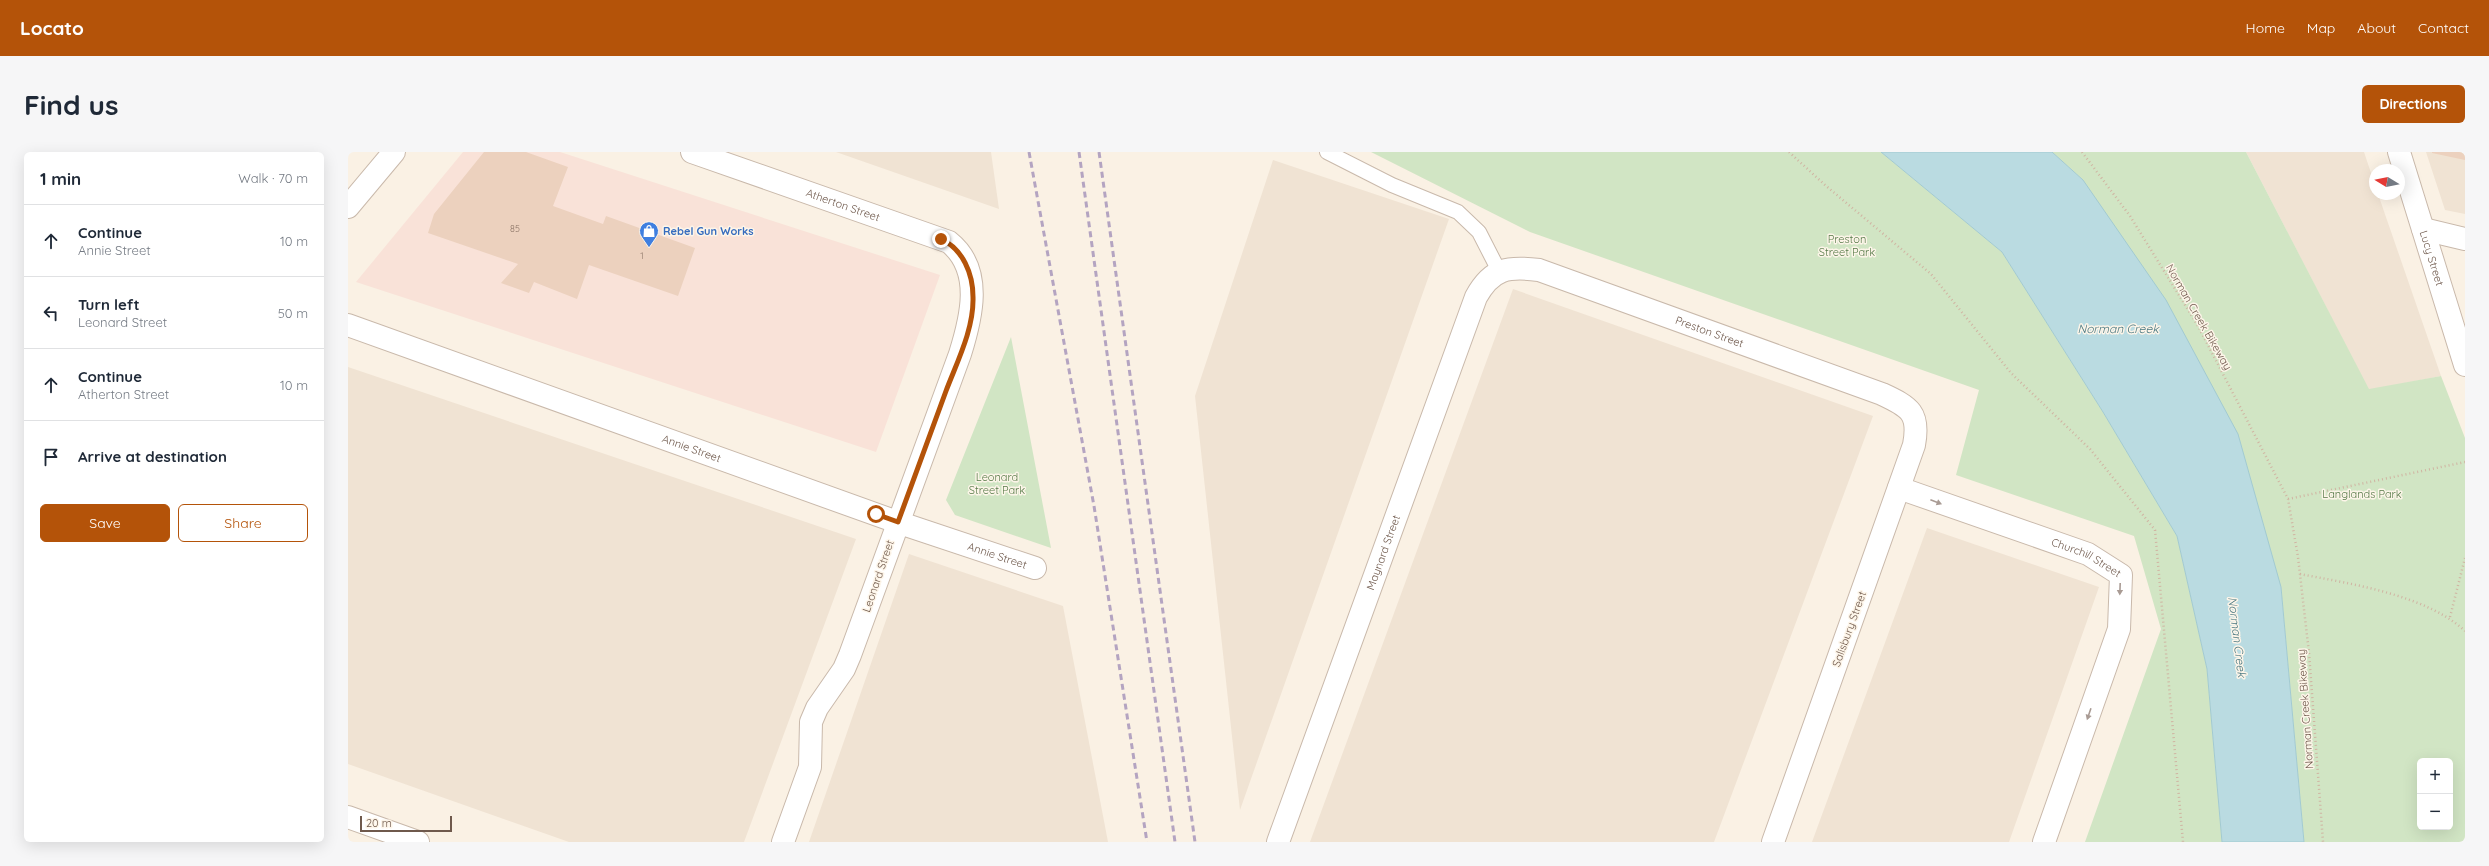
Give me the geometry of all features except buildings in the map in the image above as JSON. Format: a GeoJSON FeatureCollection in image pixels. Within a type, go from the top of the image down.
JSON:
{"type":"FeatureCollection","features":[{"type":"Feature","properties":{"kind":"street"},"geometry":{"type":"LineString","coordinates":[[348,207],[394,152]]}},
{"type":"Feature","properties":{"kind":"street","name":"Atherton Street"},"geometry":{"type":"LineString","coordinates":[[692,152],[945,240],[960,252],[971,283]]}},
{"type":"Feature","properties":{"kind":"street","name":"Lucy Street"},"geometry":{"type":"LineString","coordinates":[[2399,152],[2465,365]]}},
{"type":"Feature","properties":{"kind":"street"},"geometry":{"type":"LineString","coordinates":[[2423,229],[2465,239]]}},
{"type":"Feature","properties":{"kind":"street","name":"Preston Street"},"geometry":{"type":"LineString","coordinates":[[1499,271],[1522,268],[1539,270],[1882,394],[1897,401],[1914,414]]}},
{"type":"Feature","properties":{"kind":"street","name":"Maynard Street"},"geometry":{"type":"LineString","coordinates":[[1278,842],[1476,297],[1483,285],[1492,275],[1499,271]]}},
{"type":"Feature","properties":{"kind":"street","name":"Leonard Street"},"geometry":{"type":"LineString","coordinates":[[783,842],[810,767],[811,722],[817,708],[844,669],[850,655],[966,334],[972,308],[971,283]]}},
{"type":"Feature","properties":{"kind":"street","name":"Annie Street"},"geometry":{"type":"LineString","coordinates":[[348,325],[898,522],[1035,568]]}},
{"type":"Feature","properties":{"kind":"street","name":"Salisbury Street"},"geometry":{"type":"LineString","coordinates":[[1773,842],[1900,488],[1914,445],[1916,422],[1914,414]]}},
{"type":"Feature","properties":{"kind":"street","name":"Churchill Street"},"geometry":{"type":"LineString","coordinates":[[1900,488],[2088,554],[2121,575],[2119,629],[2044,842]]}},
{"type":"Feature","properties":{"kind":"street"},"geometry":{"type":"LineString","coordinates":[[348,817],[418,842]]}},
{"type":"Feature","properties":{"kind":"lane"},"geometry":{"type":"LineString","coordinates":[[1327,152],[1392,185],[1458,212],[1479,232],[1499,271]]}},
{"type":"Feature","properties":{"kind":"path"},"geometry":{"type":"LineString","coordinates":[[1789,152],[1825,185],[1931,274],[2011,373],[2090,449],[2155,530],[2183,842]]}},
{"type":"Feature","properties":{"kind":"path","name":"Norman Creek Bikeway"},"geometry":{"type":"LineString","coordinates":[[2082,152],[2130,216],[2198,326],[2288,499],[2300,574],[2309,653],[2323,842]]}},
{"type":"Feature","properties":{"kind":"path"},"geometry":{"type":"LineString","coordinates":[[2288,499],[2465,462]]}},
{"type":"Feature","properties":{"kind":"path"},"geometry":{"type":"LineString","coordinates":[[2450,617],[2465,558]]}},
{"type":"Feature","properties":{"kind":"path"},"geometry":{"type":"LineString","coordinates":[[2300,574],[2366,586],[2450,617],[2465,631]]}},
{"type":"Feature","properties":{"kind":"shaded area"},"geometry":{"type":"Polygon","coordinates":[[[463,152],[560,152],[940,275],[876,452],[356,282],[463,152]]]}},
{"type":"Feature","properties":{"kind":"shaded area"},"geometry":{"type":"Polygon","coordinates":[[[836,152],[991,152],[999,209],[836,152]]]}},
{"type":"Feature","properties":{"kind":"shaded area"},"geometry":{"type":"Polygon","coordinates":[[[2246,152],[2364,152],[2369,167],[2369,200],[2380,200],[2441,376],[2369,390],[2246,152]]]}},
{"type":"Feature","properties":{"kind":"shaded area"},"geometry":{"type":"Polygon","coordinates":[[[2426,152],[2465,152],[2465,214],[2445,210],[2426,152]]]}},
{"type":"Feature","properties":{"kind":"shaded area"},"geometry":{"type":"Polygon","coordinates":[[[1273,160],[1449,219],[1240,810],[1195,396],[1273,160]]]}},
{"type":"Feature","properties":{"kind":"shaded area"},"geometry":{"type":"Polygon","coordinates":[[[1513,289],[1873,416],[1714,842],[1310,842],[1513,289]]]}},
{"type":"Feature","properties":{"kind":"shaded area"},"geometry":{"type":"Polygon","coordinates":[[[348,367],[856,539],[744,842],[569,842],[348,764],[348,367]]]}},
{"type":"Feature","properties":{"kind":"shaded area"},"geometry":{"type":"Polygon","coordinates":[[[1927,528],[2099,587],[2009,842],[1812,842],[1927,528]]]}},
{"type":"Feature","properties":{"kind":"shaded area"},"geometry":{"type":"Polygon","coordinates":[[[909,554],[1063,606],[1108,842],[809,842],[909,554]]]}},
{"type":"Feature","properties":{"kind":"green space","name":"Preston Street Park"},"geometry":{"type":"Polygon","coordinates":[[[1371,152],[1881,152],[2002,252],[2103,412],[2177,536],[2207,669],[2222,842],[2085,842],[2161,629],[2134,536],[1956,475],[1979,390],[1530,232],[1371,152]]]}},
{"type":"Feature","properties":{"kind":"green space","name":"Langlands Park"},"geometry":{"type":"Polygon","coordinates":[[[2052,152],[2246,152],[2369,389],[2441,376],[2465,438],[2465,842],[2304,842],[2281,587],[2083,180],[2052,152]]]}},
{"type":"Feature","properties":{"kind":"green space","name":"Leonard Street Park"},"geometry":{"type":"Polygon","coordinates":[[[1011,337],[1051,548],[955,515],[946,500],[1011,337]]]}},
{"type":"Feature","properties":{"kind":"water","name":"Norman Creek"},"geometry":{"type":"Polygon","coordinates":[[[1881,152],[2052,152],[2083,180],[2166,300],[2238,434],[2281,587],[2304,842],[2222,842],[2207,669],[2177,536],[2103,412],[2002,252],[1881,152]]]}},
{"type":"Feature","properties":{"kind":"railway"},"geometry":{"type":"LineString","coordinates":[[1029,152],[1094,506],[1147,842]]}},
{"type":"Feature","properties":{"kind":"railway"},"geometry":{"type":"LineString","coordinates":[[1079,152],[1175,842]]}},
{"type":"Feature","properties":{"kind":"railway"},"geometry":{"type":"LineString","coordinates":[[1099,152],[1195,842]]}},
{"type":"Feature","properties":{"kind":"place","name":"Rebel Gun Works"},"geometry":{"type":"Point","coordinates":[649,248]}},
{"type":"Feature","properties":{"kind":"route"},"geometry":{"type":"LineString","coordinates":[[876,514],[898,522],[960,354],[972,313],[973,297],[971,283],[960,252],[949,242],[941,239]]}}]}
